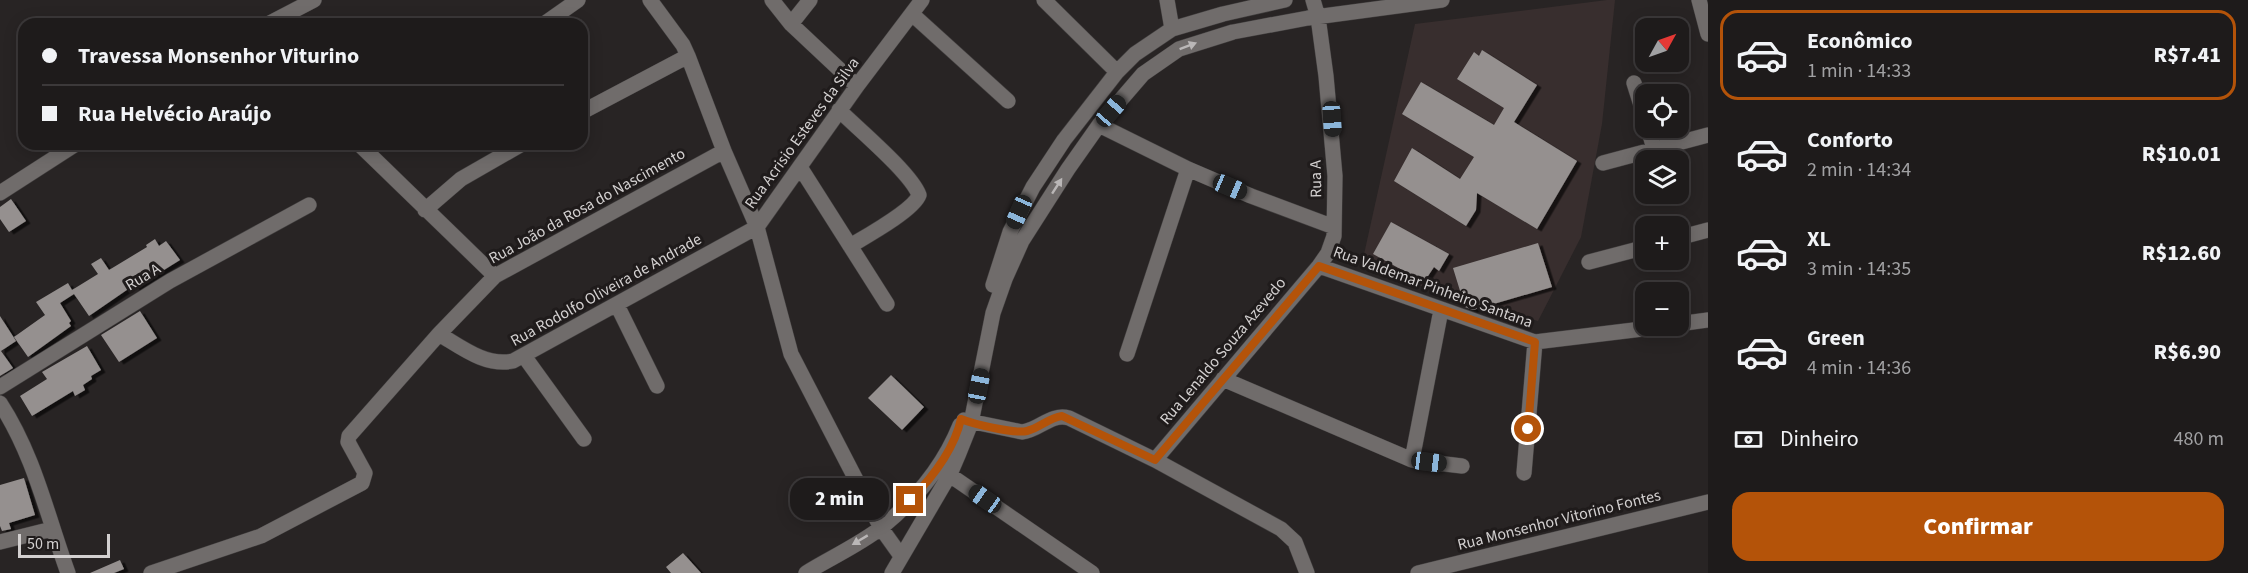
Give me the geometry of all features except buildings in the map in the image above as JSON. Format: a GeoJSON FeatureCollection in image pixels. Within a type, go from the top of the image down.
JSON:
{"type":"FeatureCollection","features":[{"type":"Feature","properties":{"kind":"street"},"geometry":{"type":"LineString","coordinates":[[280,18],[314,0]]}},
{"type":"Feature","properties":{"kind":"street"},"geometry":{"type":"LineString","coordinates":[[552,18],[578,0]]}},
{"type":"Feature","properties":{"kind":"street"},"geometry":{"type":"LineString","coordinates":[[650,0],[683,45],[724,151],[757,227]]}},
{"type":"Feature","properties":{"kind":"street"},"geometry":{"type":"LineString","coordinates":[[772,0],[791,24],[857,86]]}},
{"type":"Feature","properties":{"kind":"street"},"geometry":{"type":"LineString","coordinates":[[791,24],[810,0]]}},
{"type":"Feature","properties":{"kind":"street","name":"Rua Acrisio Esteves da Silva"},"geometry":{"type":"LineString","coordinates":[[901,556],[881,528],[791,354],[757,227],[839,110],[922,0]]}},
{"type":"Feature","properties":{"kind":"street"},"geometry":{"type":"LineString","coordinates":[[1044,0],[1117,72]]}},
{"type":"Feature","properties":{"kind":"street"},"geometry":{"type":"LineString","coordinates":[[1167,0],[1172,29]]}},
{"type":"Feature","properties":{"kind":"street"},"geometry":{"type":"LineString","coordinates":[[806,573],[881,528],[944,470],[955,437],[966,421],[990,295],[1001,258],[1019,212],[1064,140],[1117,72],[1135,54],[1172,29],[1221,7],[1285,0]]}},
{"type":"Feature","properties":{"kind":"street","name":"Rua A"},"geometry":{"type":"LineString","coordinates":[[1312,0],[1318,17],[1332,119],[1335,176],[1332,245],[1319,266]]}},
{"type":"Feature","properties":{"kind":"street"},"geometry":{"type":"LineString","coordinates":[[892,573],[919,526],[966,421],[993,313],[1013,259],[1036,218],[1099,125],[1143,74],[1179,49],[1233,32],[1318,17],[1442,0]]}},
{"type":"Feature","properties":{"kind":"street"},"geometry":{"type":"LineString","coordinates":[[1699,0],[1708,34]]}},
{"type":"Feature","properties":{"kind":"street"},"geometry":{"type":"LineString","coordinates":[[912,14],[1008,101]]}},
{"type":"Feature","properties":{"kind":"street"},"geometry":{"type":"LineString","coordinates":[[588,109],[688,56]]}},
{"type":"Feature","properties":{"kind":"street"},"geometry":{"type":"LineString","coordinates":[[839,110],[904,173],[919,193],[918,198],[904,211],[850,246]]}},
{"type":"Feature","properties":{"kind":"street"},"geometry":{"type":"LineString","coordinates":[[1099,125],[1188,169],[1251,196],[1334,227]]}},
{"type":"Feature","properties":{"kind":"street"},"geometry":{"type":"LineString","coordinates":[[1603,164],[1708,135]]}},
{"type":"Feature","properties":{"kind":"street"},"geometry":{"type":"LineString","coordinates":[[1651,138],[1654,149]]}},
{"type":"Feature","properties":{"kind":"street"},"geometry":{"type":"LineString","coordinates":[[0,194],[67,150]]}},
{"type":"Feature","properties":{"kind":"street"},"geometry":{"type":"LineString","coordinates":[[371,150],[425,210],[495,276]]}},
{"type":"Feature","properties":{"kind":"street"},"geometry":{"type":"LineString","coordinates":[[425,210],[461,179],[512,150]]}},
{"type":"Feature","properties":{"kind":"street","name":"Rua João da Rosa do Nascimento"},"geometry":{"type":"LineString","coordinates":[[158,572],[261,536],[362,483],[365,473],[348,442],[352,434],[439,334],[495,276],[724,151]]}},
{"type":"Feature","properties":{"kind":"street"},"geometry":{"type":"LineString","coordinates":[[800,167],[887,304]]}},
{"type":"Feature","properties":{"kind":"street"},"geometry":{"type":"LineString","coordinates":[[1126,354],[1188,169]]}},
{"type":"Feature","properties":{"kind":"street","name":"Rua A"},"geometry":{"type":"LineString","coordinates":[[0,387],[170,281],[309,206]]}},
{"type":"Feature","properties":{"kind":"street","name":"Rua Rodolfo Oliveira de Andrade"},"geometry":{"type":"LineString","coordinates":[[439,334],[477,356],[496,363],[513,362],[757,227]]}},
{"type":"Feature","properties":{"kind":"street"},"geometry":{"type":"LineString","coordinates":[[1689,235],[1708,230]]}},
{"type":"Feature","properties":{"kind":"street"},"geometry":{"type":"LineString","coordinates":[[1589,262],[1635,250]]}},
{"type":"Feature","properties":{"kind":"street","name":"Rua Valdemar Pinheiro Santana"},"geometry":{"type":"LineString","coordinates":[[1319,266],[1535,342]]}},
{"type":"Feature","properties":{"kind":"street","name":"Rua Lenaldo Souza Azevedo"},"geometry":{"type":"LineString","coordinates":[[1155,460],[1319,266]]}},
{"type":"Feature","properties":{"kind":"street"},"geometry":{"type":"LineString","coordinates":[[617,305],[657,386]]}},
{"type":"Feature","properties":{"kind":"street"},"geometry":{"type":"LineString","coordinates":[[1412,460],[1441,310]]}},
{"type":"Feature","properties":{"kind":"street"},"geometry":{"type":"LineString","coordinates":[[1689,323],[1708,320]]}},
{"type":"Feature","properties":{"kind":"street"},"geometry":{"type":"LineString","coordinates":[[1524,472],[1535,342],[1635,330]]}},
{"type":"Feature","properties":{"kind":"street"},"geometry":{"type":"LineString","coordinates":[[524,356],[584,439]]}},
{"type":"Feature","properties":{"kind":"street"},"geometry":{"type":"LineString","coordinates":[[1223,379],[1412,460],[1462,466]]}},
{"type":"Feature","properties":{"kind":"street"},"geometry":{"type":"LineString","coordinates":[[0,403],[21,438],[31,461],[68,573]]}},
{"type":"Feature","properties":{"kind":"street"},"geometry":{"type":"LineString","coordinates":[[966,421],[1025,431],[1062,416],[1155,460],[1281,529],[1295,542],[1307,573]]}},
{"type":"Feature","properties":{"kind":"street"},"geometry":{"type":"LineString","coordinates":[[944,470],[1092,573]]}},
{"type":"Feature","properties":{"kind":"street","name":"Rua Monsenhor Vitorino Fontes"},"geometry":{"type":"LineString","coordinates":[[1418,573],[1708,502]]}},
{"type":"Feature","properties":{"kind":"street"},"geometry":{"type":"LineString","coordinates":[[899,511],[919,526]]}},
{"type":"Feature","properties":{"kind":"street"},"geometry":{"type":"LineString","coordinates":[[0,542],[52,529]]}},
{"type":"Feature","properties":{"kind":"shaded area"},"geometry":{"type":"Polygon","coordinates":[[[1615,0],[1602,124],[1581,237],[1538,321],[1361,268],[1415,24],[1615,0]]]}},
{"type":"Feature","properties":{"kind":"route"},"geometry":{"type":"LineString","coordinates":[[910,500],[933,474],[946,454],[961,419],[971,423],[1022,432],[1062,416],[1155,460],[1319,266],[1535,342],[1528,429]]}}]}
